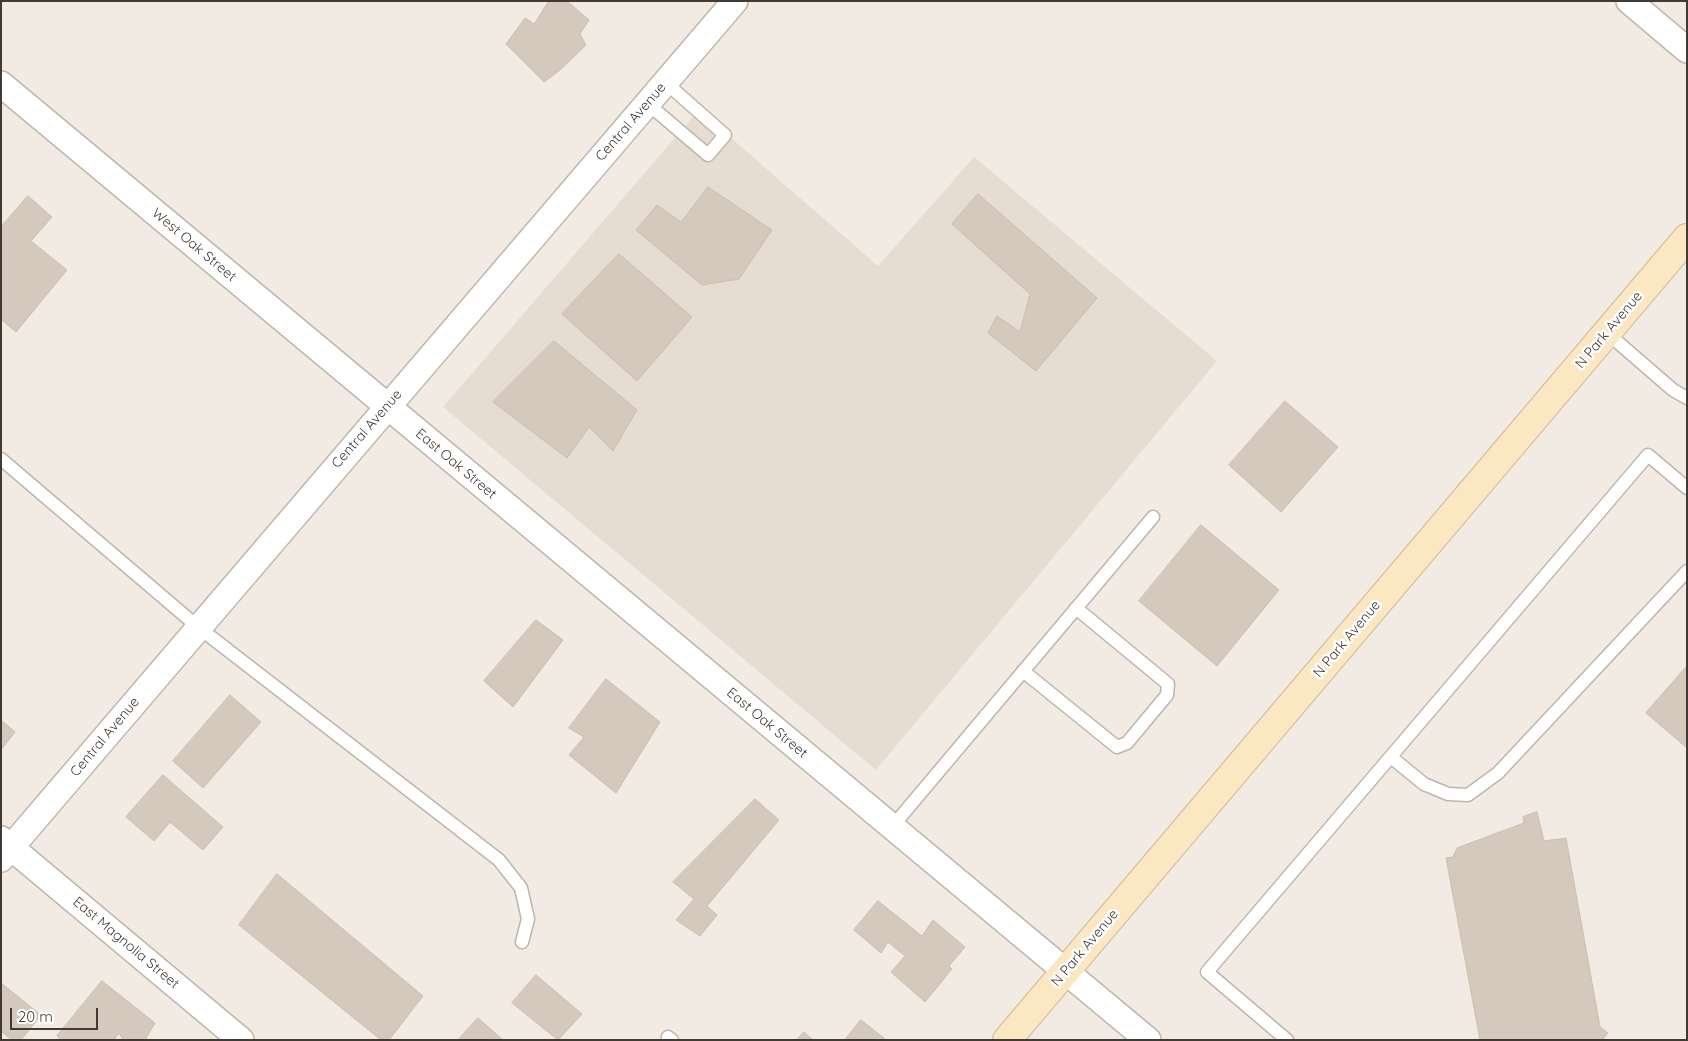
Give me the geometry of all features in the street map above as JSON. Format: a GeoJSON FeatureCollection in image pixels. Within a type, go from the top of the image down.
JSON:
{"type":"FeatureCollection","features":[{"type":"Feature","properties":{"kind":"main road","name":"N Park Avenue"},"geometry":{"type":"LineString","coordinates":[[1007,1040],[1687,238]]}},
{"type":"Feature","properties":{"kind":"street","name":"Central Avenue"},"geometry":{"type":"LineString","coordinates":[[4,848],[198,627],[735,1]]}},
{"type":"Feature","properties":{"kind":"street"},"geometry":{"type":"LineString","coordinates":[[1628,1],[1687,50]]}},
{"type":"Feature","properties":{"kind":"street","name":"West Oak Street"},"geometry":{"type":"LineString","coordinates":[[1,84],[387,407]]}},
{"type":"Feature","properties":{"kind":"street","name":"East Oak Street"},"geometry":{"type":"LineString","coordinates":[[387,407],[1148,1040]]}},
{"type":"Feature","properties":{"kind":"street","name":"East Magnolia Street"},"geometry":{"type":"LineString","coordinates":[[4,848],[241,1040]]}},
{"type":"Feature","properties":{"kind":"lane"},"geometry":{"type":"LineString","coordinates":[[648,104],[708,155],[725,135],[666,82]]}},
{"type":"Feature","properties":{"kind":"lane"},"geometry":{"type":"LineString","coordinates":[[1606,332],[1673,390],[1687,398]]}},
{"type":"Feature","properties":{"kind":"lane"},"geometry":{"type":"LineString","coordinates":[[1287,1040],[1207,972],[1648,455],[1687,488]]}},
{"type":"Feature","properties":{"kind":"lane"},"geometry":{"type":"LineString","coordinates":[[1,459],[198,627],[499,860],[521,888],[528,919],[522,942]]}},
{"type":"Feature","properties":{"kind":"lane"},"geometry":{"type":"LineString","coordinates":[[892,827],[1153,517]]}},
{"type":"Feature","properties":{"kind":"lane"},"geometry":{"type":"LineString","coordinates":[[1391,757],[1424,784],[1448,794],[1468,795],[1498,773],[1687,571]]}},
{"type":"Feature","properties":{"kind":"lane"},"geometry":{"type":"LineString","coordinates":[[1023,671],[1118,747],[1127,743],[1167,695],[1168,684],[1076,608]]}},
{"type":"Feature","properties":{"kind":"shaded area"},"geometry":{"type":"Polygon","coordinates":[[[699,110],[878,266],[974,157],[1217,361],[876,770],[443,407],[699,110]]]}},
{"type":"Feature","properties":{"kind":"building"},"geometry":{"type":"Polygon","coordinates":[[[549,1],[567,1],[589,20],[580,34],[586,45],[560,70],[544,82],[506,44],[525,18],[534,24],[549,1]]]}},
{"type":"Feature","properties":{"kind":"building"},"geometry":{"type":"Polygon","coordinates":[[[708,187],[772,230],[739,279],[702,285],[636,230],[657,205],[681,222],[708,187]]]}},
{"type":"Feature","properties":{"kind":"building"},"geometry":{"type":"Polygon","coordinates":[[[978,194],[1097,298],[1036,371],[988,333],[997,316],[1020,332],[1030,294],[952,224],[978,194]]]}},
{"type":"Feature","properties":{"kind":"building"},"geometry":{"type":"Polygon","coordinates":[[[28,196],[52,217],[31,241],[67,270],[16,332],[1,319],[1,227],[28,196]]]}},
{"type":"Feature","properties":{"kind":"building"},"geometry":{"type":"Polygon","coordinates":[[[619,254],[692,317],[637,381],[562,314],[619,254]]]}},
{"type":"Feature","properties":{"kind":"building"},"geometry":{"type":"Polygon","coordinates":[[[554,341],[637,410],[613,451],[589,427],[567,458],[493,402],[554,341]]]}},
{"type":"Feature","properties":{"kind":"building"},"geometry":{"type":"Polygon","coordinates":[[[1285,401],[1338,447],[1281,512],[1229,465],[1285,401]]]}},
{"type":"Feature","properties":{"kind":"building"},"geometry":{"type":"Polygon","coordinates":[[[1201,525],[1279,590],[1217,666],[1139,601],[1201,525]]]}},
{"type":"Feature","properties":{"kind":"building"},"geometry":{"type":"Polygon","coordinates":[[[536,620],[563,640],[513,707],[484,681],[536,620]]]}},
{"type":"Feature","properties":{"kind":"building"},"geometry":{"type":"Polygon","coordinates":[[[1687,666],[1687,748],[1646,713],[1687,666]]]}},
{"type":"Feature","properties":{"kind":"building"},"geometry":{"type":"Polygon","coordinates":[[[606,679],[660,722],[616,793],[569,755],[584,737],[569,728],[606,679]]]}},
{"type":"Feature","properties":{"kind":"building"},"geometry":{"type":"Polygon","coordinates":[[[230,695],[261,722],[203,788],[173,761],[230,695]]]}},
{"type":"Feature","properties":{"kind":"building"},"geometry":{"type":"Polygon","coordinates":[[[1,720],[15,732],[1,750],[1,720]]]}},
{"type":"Feature","properties":{"kind":"building"},"geometry":{"type":"Polygon","coordinates":[[[163,775],[223,827],[203,850],[170,822],[154,841],[126,817],[163,775]]]}},
{"type":"Feature","properties":{"kind":"building"},"geometry":{"type":"Polygon","coordinates":[[[755,799],[779,820],[707,906],[717,915],[700,936],[676,920],[694,899],[673,882],[755,799]]]}},
{"type":"Feature","properties":{"kind":"building"},"geometry":{"type":"Polygon","coordinates":[[[1537,812],[1544,841],[1566,838],[1600,1027],[1608,1033],[1602,1040],[1480,1040],[1446,858],[1453,857],[1457,848],[1524,823],[1523,817],[1537,812]]]}},
{"type":"Feature","properties":{"kind":"building"},"geometry":{"type":"Polygon","coordinates":[[[277,874],[423,996],[389,1040],[381,1040],[239,925],[277,874]]]}},
{"type":"Feature","properties":{"kind":"building"},"geometry":{"type":"Polygon","coordinates":[[[878,901],[922,936],[933,920],[965,947],[949,966],[952,969],[925,1002],[891,972],[905,956],[888,942],[881,953],[854,930],[878,901]]]}},
{"type":"Feature","properties":{"kind":"building"},"geometry":{"type":"Polygon","coordinates":[[[536,975],[582,1014],[558,1040],[512,1003],[536,975]]]}},
{"type":"Feature","properties":{"kind":"building"},"geometry":{"type":"Polygon","coordinates":[[[102,981],[155,1023],[145,1040],[123,1040],[119,1033],[114,1040],[61,1040],[57,1036],[102,981]]]}},
{"type":"Feature","properties":{"kind":"building"},"geometry":{"type":"Polygon","coordinates":[[[1,983],[41,1015],[21,1040],[12,1040],[1,1031],[1,983]]]}},
{"type":"Feature","properties":{"kind":"building"},"geometry":{"type":"Polygon","coordinates":[[[478,1018],[503,1040],[458,1040],[478,1018]]]}},
{"type":"Feature","properties":{"kind":"building"},"geometry":{"type":"Polygon","coordinates":[[[861,1020],[884,1038],[883,1040],[845,1040],[861,1020]]]}},
{"type":"Feature","properties":{"kind":"building"},"geometry":{"type":"Polygon","coordinates":[[[804,1032],[813,1040],[797,1040],[804,1032]]]}}]}
